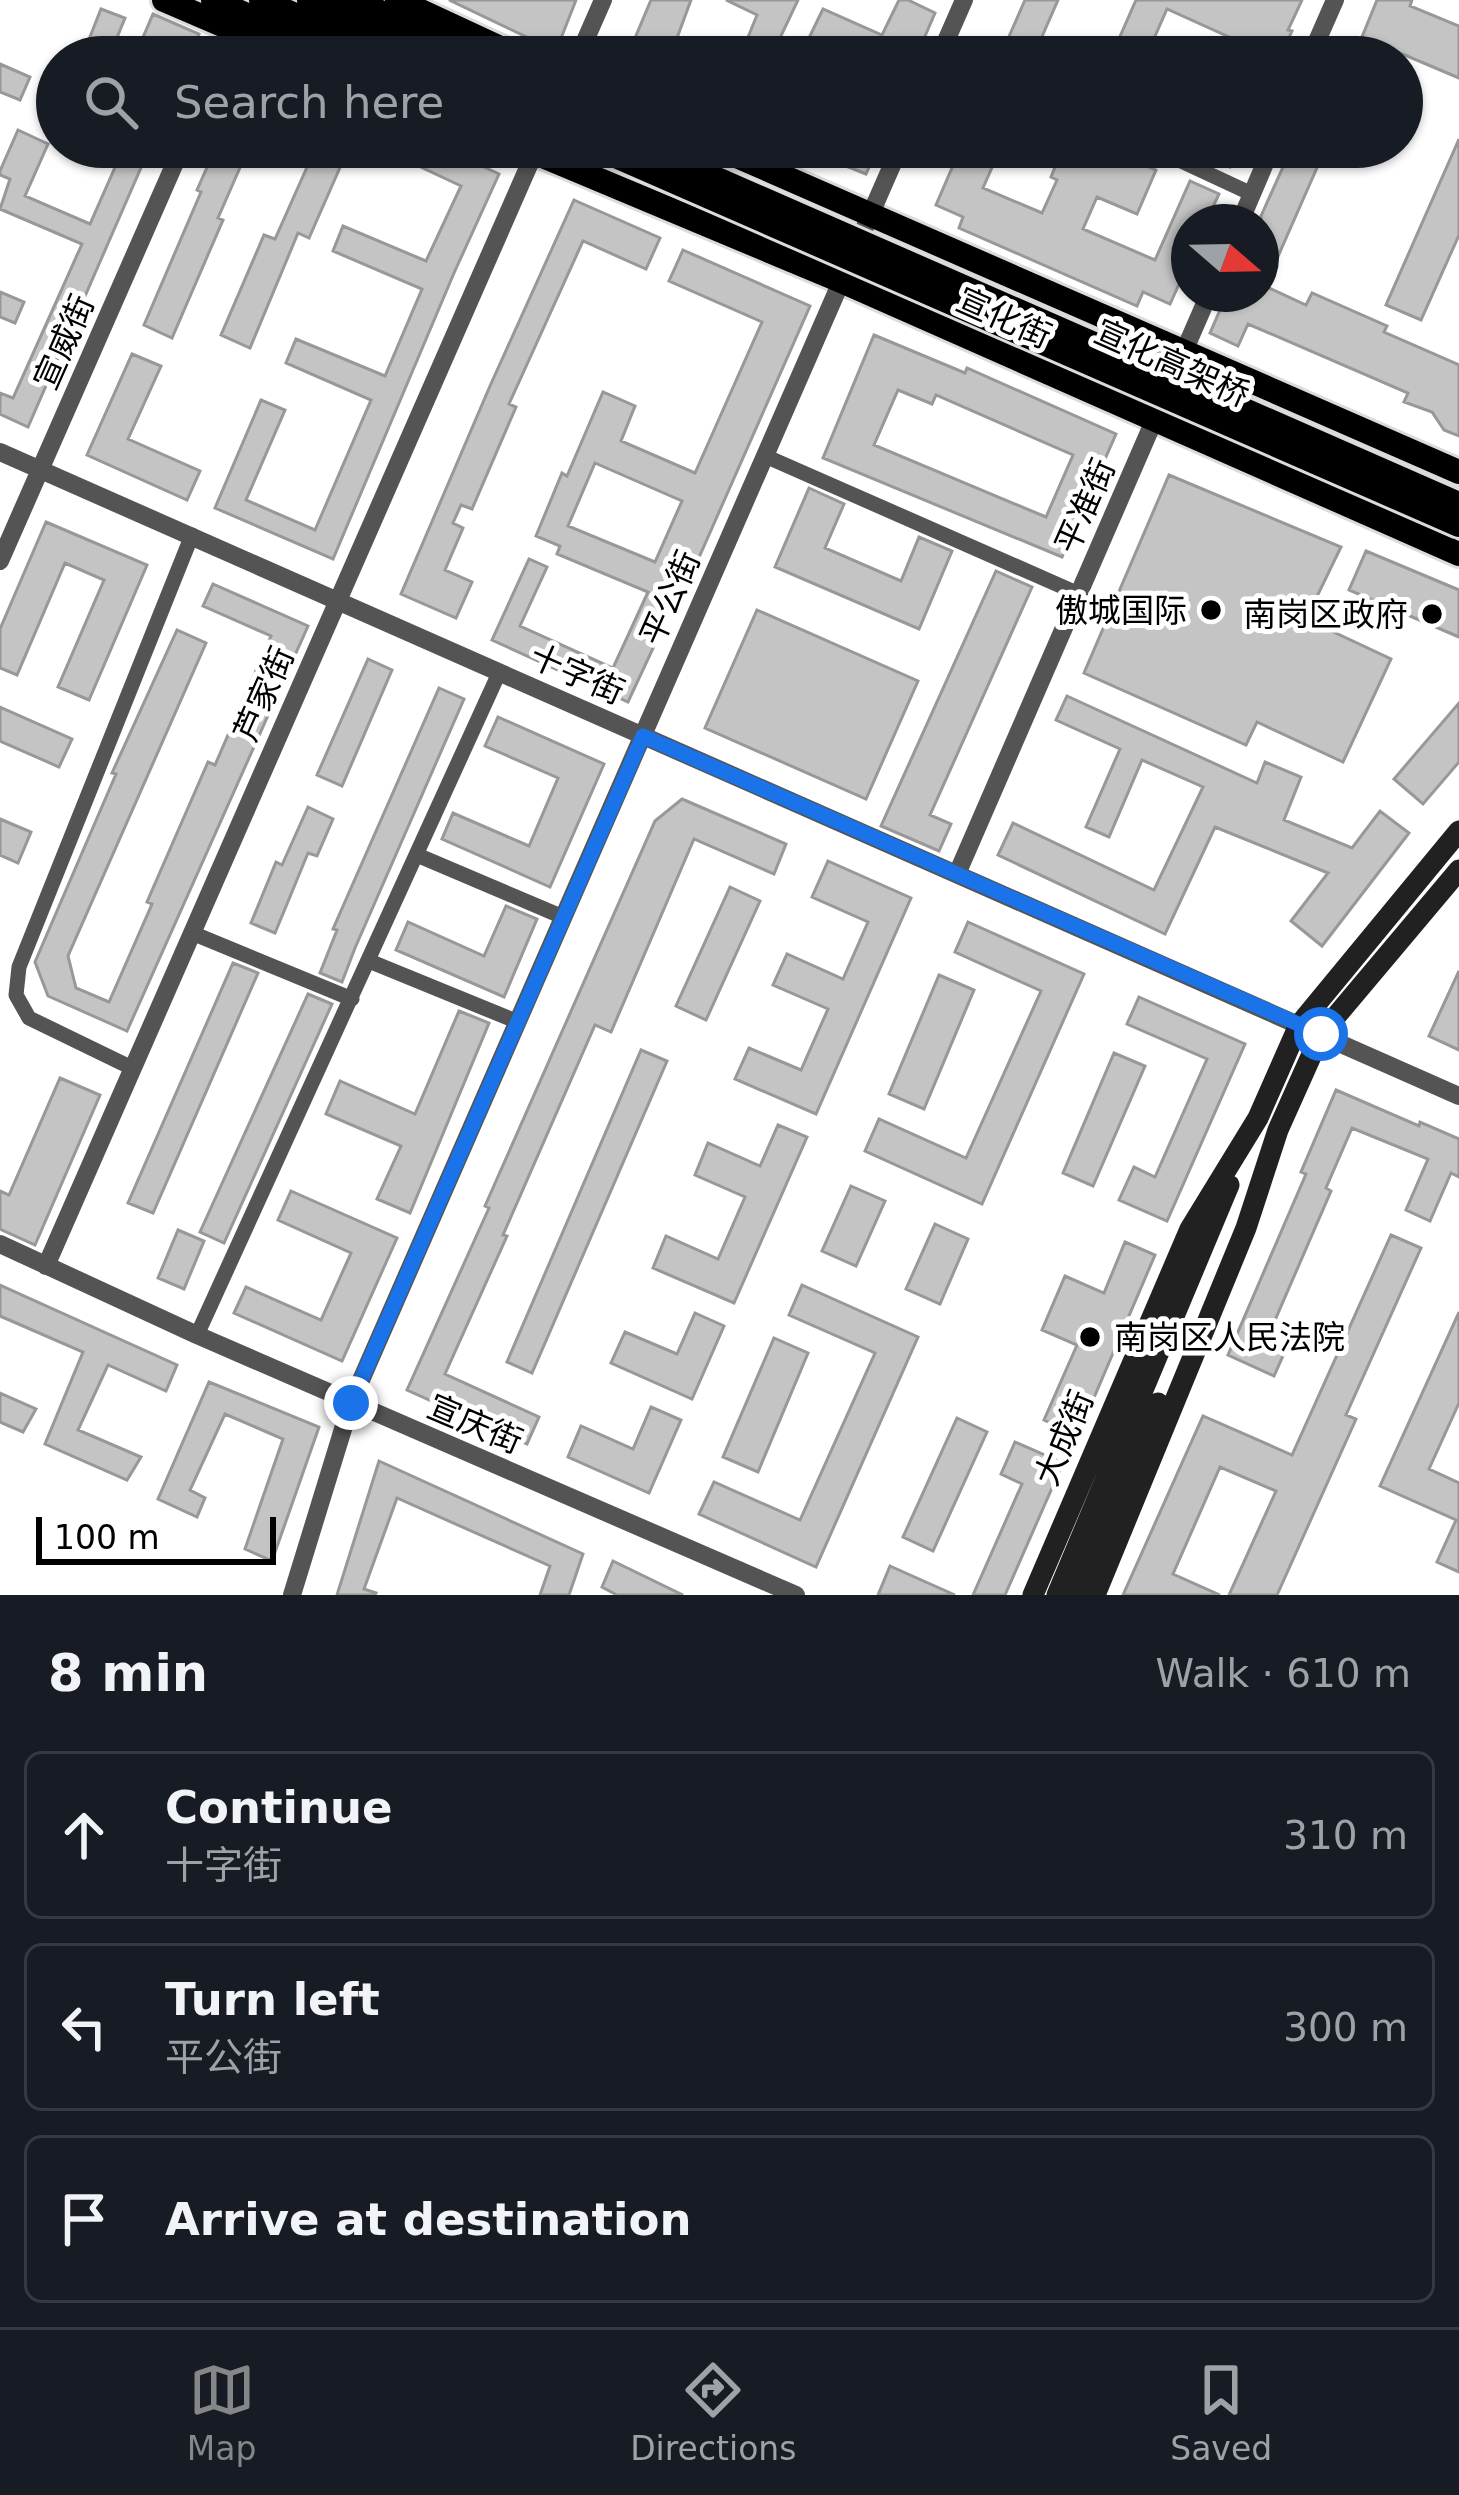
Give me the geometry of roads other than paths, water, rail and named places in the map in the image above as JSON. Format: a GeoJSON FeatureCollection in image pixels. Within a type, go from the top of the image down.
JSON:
{"type":"FeatureCollection","features":[{"type":"Feature","properties":{"kind":"highway"},"geometry":{"type":"LineString","coordinates":[[164,0],[248,36]]}},
{"type":"Feature","properties":{"kind":"highway"},"geometry":{"type":"LineString","coordinates":[[213,0],[294,36]]}},
{"type":"Feature","properties":{"kind":"highway"},"geometry":{"type":"LineString","coordinates":[[261,0],[343,36]]}},
{"type":"Feature","properties":{"kind":"highway"},"geometry":{"type":"LineString","coordinates":[[309,0],[391,36]]}},
{"type":"Feature","properties":{"kind":"highway"},"geometry":{"type":"LineString","coordinates":[[351,0],[398,10],[465,36]]}},
{"type":"Feature","properties":{"kind":"highway"},"geometry":{"type":"LineString","coordinates":[[398,10],[449,36]]}},
{"type":"Feature","properties":{"kind":"highway","name":"宣化街"},"geometry":{"type":"LineString","coordinates":[[577,168],[1459,554]]}},
{"type":"Feature","properties":{"kind":"highway","name":"宣化高架桥"},"geometry":{"type":"LineString","coordinates":[[643,168],[1459,525]]}},
{"type":"Feature","properties":{"kind":"highway","name":"宣化高架桥"},"geometry":{"type":"LineString","coordinates":[[692,168],[1459,504]]}},
{"type":"Feature","properties":{"kind":"highway","name":"宣化街"},"geometry":{"type":"LineString","coordinates":[[764,168],[1459,472]]}},
{"type":"Feature","properties":{"kind":"main road","name":"大成街"},"geometry":{"type":"LineString","coordinates":[[1033,1595],[1190,1229],[1310,1029],[1459,831]]}},
{"type":"Feature","properties":{"kind":"main road","name":"大成街"},"geometry":{"type":"LineString","coordinates":[[1094,1595],[1246,1228],[1310,1029],[1459,870]]}},
{"type":"Feature","properties":{"kind":"main road","name":"大成街"},"geometry":{"type":"LineString","coordinates":[[1057,1595],[1258,1118]]}},
{"type":"Feature","properties":{"kind":"main road","name":"大成街"},"geometry":{"type":"LineString","coordinates":[[1075,1595],[1278,1130]]}},
{"type":"Feature","properties":{"kind":"street"},"geometry":{"type":"LineString","coordinates":[[587,36],[603,0]]}},
{"type":"Feature","properties":{"kind":"street"},"geometry":{"type":"LineString","coordinates":[[953,36],[964,0]]}},
{"type":"Feature","properties":{"kind":"street"},"geometry":{"type":"LineString","coordinates":[[1319,36],[1335,0]]}},
{"type":"Feature","properties":{"kind":"street"},"geometry":{"type":"LineString","coordinates":[[231,36],[234,30]]}},
{"type":"Feature","properties":{"kind":"street","name":"宣威街"},"geometry":{"type":"LineString","coordinates":[[0,561],[173,168]]}},
{"type":"Feature","properties":{"kind":"street","name":"芦家街"},"geometry":{"type":"LineString","coordinates":[[46,1266],[338,601],[522,168]]}},
{"type":"Feature","properties":{"kind":"street","name":"平公街"},"geometry":{"type":"LineString","coordinates":[[292,1595],[351,1403],[891,168]]}},
{"type":"Feature","properties":{"kind":"street"},"geometry":{"type":"LineString","coordinates":[[1196,168],[1252,194]]}},
{"type":"Feature","properties":{"kind":"street"},"geometry":{"type":"LineString","coordinates":[[1248,204],[1263,168]]}},
{"type":"Feature","properties":{"kind":"street","name":"平准街"},"geometry":{"type":"LineString","coordinates":[[957,874],[1201,312]]}},
{"type":"Feature","properties":{"kind":"street","name":"十字街"},"geometry":{"type":"LineString","coordinates":[[0,452],[1459,1096]]}},
{"type":"Feature","properties":{"kind":"street"},"geometry":{"type":"LineString","coordinates":[[765,456],[1078,594]]}},
{"type":"Feature","properties":{"kind":"street"},"geometry":{"type":"LineString","coordinates":[[132,1068],[29,1018],[16,995],[19,967],[191,535]]}},
{"type":"Feature","properties":{"kind":"street"},"geometry":{"type":"LineString","coordinates":[[196,1335],[500,673]]}},
{"type":"Feature","properties":{"kind":"street"},"geometry":{"type":"LineString","coordinates":[[417,855],[563,917]]}},
{"type":"Feature","properties":{"kind":"street"},"geometry":{"type":"LineString","coordinates":[[192,933],[352,999]]}},
{"type":"Feature","properties":{"kind":"street"},"geometry":{"type":"LineString","coordinates":[[369,962],[518,1022]]}},
{"type":"Feature","properties":{"kind":"street","name":"宣庆街"},"geometry":{"type":"LineString","coordinates":[[0,1244],[196,1335],[796,1595]]}},
{"type":"Feature","properties":{"kind":"place","name":"傲城国际"},"geometry":{"type":"Point","coordinates":[1211,610]}},
{"type":"Feature","properties":{"kind":"place","name":"南岗区政府"},"geometry":{"type":"Point","coordinates":[1432,614]}},
{"type":"Feature","properties":{"kind":"place","name":"南岗区人民法院"},"geometry":{"type":"Point","coordinates":[1090,1337]}}]}
